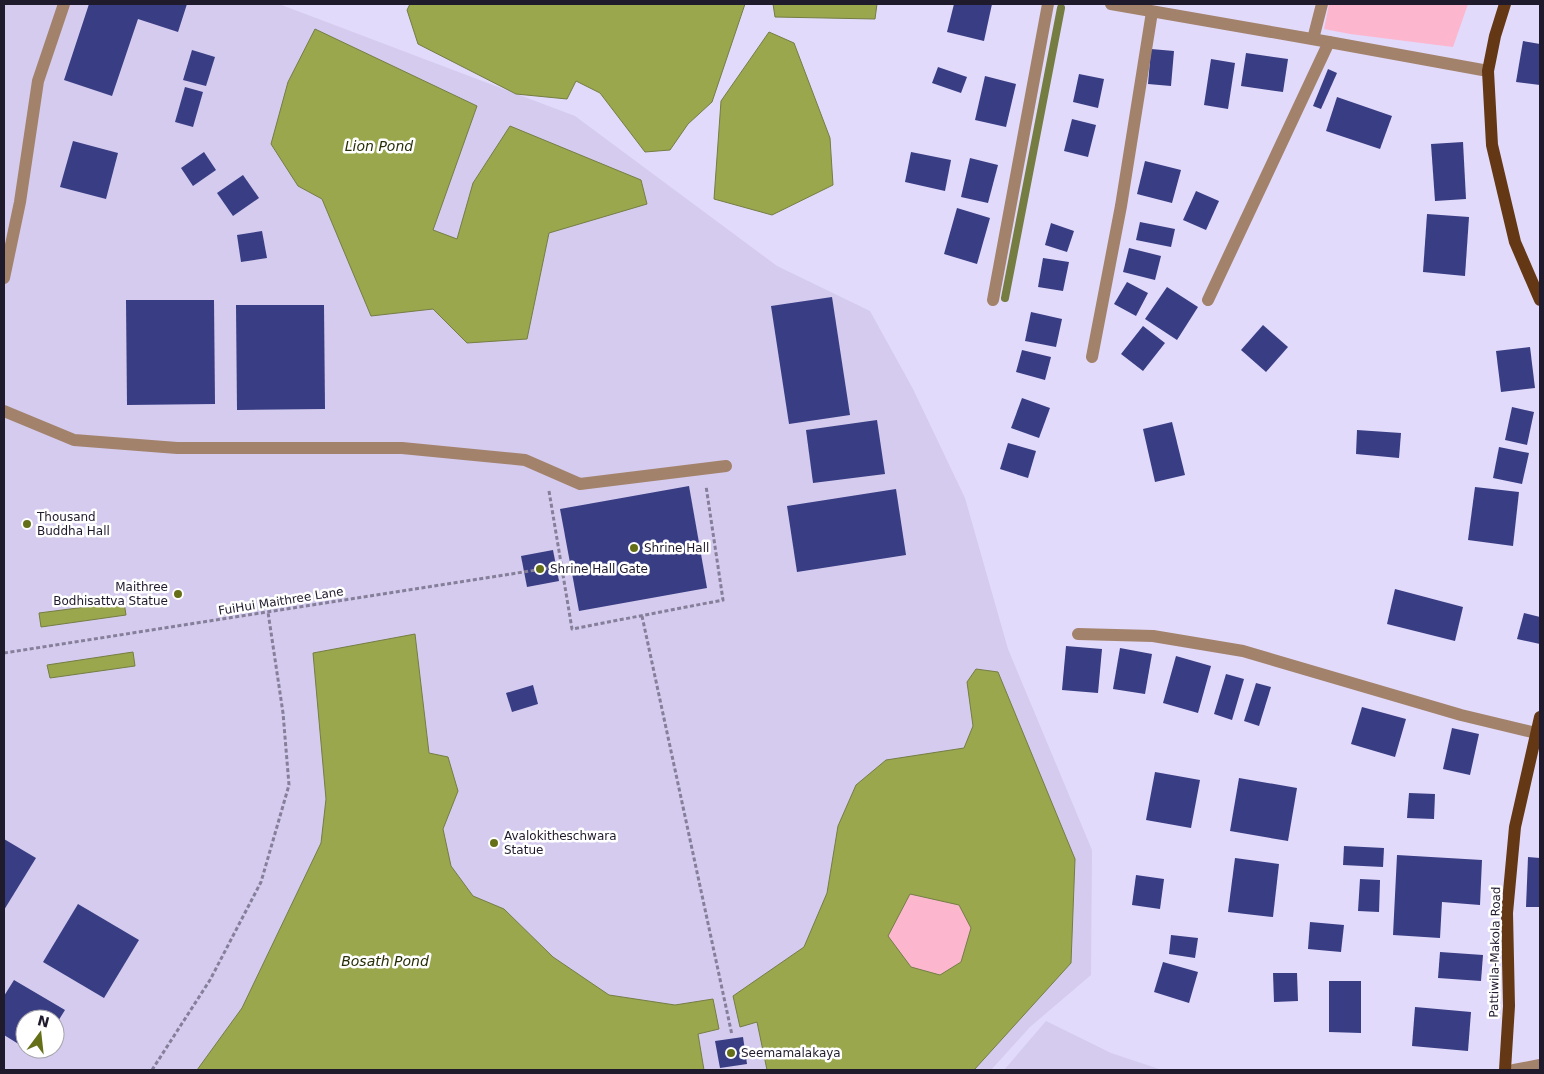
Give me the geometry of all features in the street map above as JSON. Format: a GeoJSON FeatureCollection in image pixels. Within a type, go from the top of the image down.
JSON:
{"type":"FeatureCollection","features":[{"type":"Feature","properties":{"kind":"main road"},"geometry":{"type":"LineString","coordinates":[[1505,4],[1495,36],[1488,71],[1492,145],[1515,242],[1540,300]]}},
{"type":"Feature","properties":{"kind":"main road","name":"Pattiwila-Makola Road"},"geometry":{"type":"LineString","coordinates":[[1505,1070],[1509,1006],[1508,903],[1515,827],[1540,717]]}},
{"type":"Feature","properties":{"kind":"street"},"geometry":{"type":"LineString","coordinates":[[4,278],[20,202],[38,81],[64,4]]}},
{"type":"Feature","properties":{"kind":"street"},"geometry":{"type":"LineString","coordinates":[[993,300],[1048,4]]}},
{"type":"Feature","properties":{"kind":"street"},"geometry":{"type":"LineString","coordinates":[[1110,4],[1488,71]]}},
{"type":"Feature","properties":{"kind":"street"},"geometry":{"type":"LineString","coordinates":[[1313,40],[1322,4]]}},
{"type":"Feature","properties":{"kind":"street"},"geometry":{"type":"LineString","coordinates":[[1092,357],[1121,206],[1152,12]]}},
{"type":"Feature","properties":{"kind":"street"},"geometry":{"type":"LineString","coordinates":[[1208,300],[1329,42]]}},
{"type":"Feature","properties":{"kind":"street"},"geometry":{"type":"LineString","coordinates":[[4,411],[74,440],[177,448],[402,448],[525,460],[580,484],[726,466]]}},
{"type":"Feature","properties":{"kind":"street"},"geometry":{"type":"LineString","coordinates":[[1078,634],[1153,636],[1243,651],[1461,715],[1536,734]]}},
{"type":"Feature","properties":{"kind":"street"},"geometry":{"type":"LineString","coordinates":[[1514,1070],[1540,1064]]}},
{"type":"Feature","properties":{"kind":"path"},"geometry":{"type":"LineString","coordinates":[[546,469],[572,629],[723,600],[703,468]]}},
{"type":"Feature","properties":{"kind":"path","name":"FuiHui Maithree Lane"},"geometry":{"type":"LineString","coordinates":[[4,653],[562,566]]}},
{"type":"Feature","properties":{"kind":"path"},"geometry":{"type":"LineString","coordinates":[[152,1070],[210,980],[261,882],[289,786],[283,713],[268,612]]}},
{"type":"Feature","properties":{"kind":"path"},"geometry":{"type":"LineString","coordinates":[[642,616],[732,1035]]}},
{"type":"Feature","properties":{"kind":"shaded area"},"geometry":{"type":"Polygon","coordinates":[[[4,4],[279,4],[575,116],[777,266],[870,311],[913,389],[965,498],[1008,649],[1092,850],[1091,975],[1030,1027],[991,1070],[4,1070],[4,4]]]}},
{"type":"Feature","properties":{"kind":"shaded area"},"geometry":{"type":"Polygon","coordinates":[[[1329,4],[1468,4],[1453,47],[1324,29],[1329,4]]]}},
{"type":"Feature","properties":{"kind":"shaded area"},"geometry":{"type":"Polygon","coordinates":[[[910,894],[959,905],[971,928],[961,962],[940,975],[911,967],[888,936],[910,894]]]}},
{"type":"Feature","properties":{"kind":"shaded area"},"geometry":{"type":"Polygon","coordinates":[[[1046,1021],[1111,1053],[1162,1070],[1004,1070],[1046,1021]]]}},
{"type":"Feature","properties":{"kind":"water"},"geometry":{"type":"Polygon","coordinates":[[[410,4],[745,4],[712,102],[688,124],[670,150],[645,152],[600,93],[576,81],[567,99],[516,94],[418,44],[407,10],[410,4]]]}},
{"type":"Feature","properties":{"kind":"water"},"geometry":{"type":"Polygon","coordinates":[[[773,4],[877,4],[875,19],[775,17],[773,4]]]}},
{"type":"Feature","properties":{"kind":"water","name":"Lion Pond"},"geometry":{"type":"Polygon","coordinates":[[[315,29],[477,106],[433,230],[457,239],[473,183],[510,126],[641,180],[647,204],[549,233],[527,339],[467,343],[433,309],[371,316],[322,199],[298,186],[271,144],[288,82],[315,29]]]}},
{"type":"Feature","properties":{"kind":"water"},"geometry":{"type":"Polygon","coordinates":[[[769,32],[794,43],[830,138],[833,185],[772,215],[714,199],[721,101],[769,32]]]}},
{"type":"Feature","properties":{"kind":"water"},"geometry":{"type":"Polygon","coordinates":[[[124,602],[126,615],[41,627],[39,613],[124,602]]]}},
{"type":"Feature","properties":{"kind":"water","name":"Bosath Pond"},"geometry":{"type":"Polygon","coordinates":[[[415,634],[429,753],[448,757],[458,791],[443,829],[451,866],[473,896],[504,909],[553,957],[609,995],[675,1005],[713,999],[719,1029],[698,1034],[704,1070],[197,1070],[242,1008],[321,843],[326,799],[313,653],[415,634]]]}},
{"type":"Feature","properties":{"kind":"water"},"geometry":{"type":"Polygon","coordinates":[[[133,652],[135,666],[50,678],[47,665],[133,652]]]}},
{"type":"Feature","properties":{"kind":"water"},"geometry":{"type":"Polygon","coordinates":[[[976,669],[998,672],[1075,859],[1071,963],[974,1070],[767,1070],[757,1022],[740,1027],[733,996],[804,947],[827,893],[838,826],[856,785],[886,760],[964,748],[973,726],[967,682],[976,669]],[[910,894],[888,936],[911,967],[940,975],[961,962],[971,928],[959,905],[910,894]]]}},
{"type":"Feature","properties":{"kind":"building"},"geometry":{"type":"Polygon","coordinates":[[[89,4],[187,4],[178,32],[138,19],[112,96],[64,80],[89,4]]]}},
{"type":"Feature","properties":{"kind":"building"},"geometry":{"type":"Polygon","coordinates":[[[954,4],[992,4],[984,41],[947,32],[954,4]]]}},
{"type":"Feature","properties":{"kind":"building"},"geometry":{"type":"Polygon","coordinates":[[[1523,41],[1540,44],[1540,85],[1516,82],[1523,41]]]}},
{"type":"Feature","properties":{"kind":"building"},"geometry":{"type":"Polygon","coordinates":[[[1151,49],[1174,51],[1171,86],[1148,84],[1151,49]]]}},
{"type":"Feature","properties":{"kind":"building"},"geometry":{"type":"Polygon","coordinates":[[[192,50],[215,57],[206,86],[183,80],[192,50]]]}},
{"type":"Feature","properties":{"kind":"building"},"geometry":{"type":"Polygon","coordinates":[[[1246,53],[1288,59],[1283,92],[1241,86],[1246,53]]]}},
{"type":"Feature","properties":{"kind":"building"},"geometry":{"type":"Polygon","coordinates":[[[1211,59],[1235,63],[1228,109],[1204,105],[1211,59]]]}},
{"type":"Feature","properties":{"kind":"building"},"geometry":{"type":"Polygon","coordinates":[[[938,67],[967,77],[961,93],[932,83],[938,67]]]}},
{"type":"Feature","properties":{"kind":"building"},"geometry":{"type":"Polygon","coordinates":[[[1328,69],[1337,73],[1321,109],[1313,106],[1328,69]]]}},
{"type":"Feature","properties":{"kind":"building"},"geometry":{"type":"Polygon","coordinates":[[[1079,74],[1104,79],[1098,108],[1073,102],[1079,74]]]}},
{"type":"Feature","properties":{"kind":"building"},"geometry":{"type":"Polygon","coordinates":[[[985,76],[1016,84],[1006,127],[975,120],[985,76]]]}},
{"type":"Feature","properties":{"kind":"building"},"geometry":{"type":"Polygon","coordinates":[[[185,87],[203,92],[193,127],[175,122],[185,87]]]}},
{"type":"Feature","properties":{"kind":"building"},"geometry":{"type":"Polygon","coordinates":[[[1337,97],[1392,116],[1380,149],[1326,131],[1337,97]]]}},
{"type":"Feature","properties":{"kind":"building"},"geometry":{"type":"Polygon","coordinates":[[[1072,119],[1096,125],[1088,157],[1064,151],[1072,119]]]}},
{"type":"Feature","properties":{"kind":"building"},"geometry":{"type":"Polygon","coordinates":[[[73,141],[118,153],[106,199],[60,187],[73,141]]]}},
{"type":"Feature","properties":{"kind":"building"},"geometry":{"type":"Polygon","coordinates":[[[1463,142],[1466,199],[1435,201],[1431,144],[1463,142]]]}},
{"type":"Feature","properties":{"kind":"building"},"geometry":{"type":"Polygon","coordinates":[[[204,152],[216,170],[193,186],[181,168],[204,152]]]}},
{"type":"Feature","properties":{"kind":"building"},"geometry":{"type":"Polygon","coordinates":[[[911,152],[951,160],[945,191],[905,182],[911,152]]]}},
{"type":"Feature","properties":{"kind":"building"},"geometry":{"type":"Polygon","coordinates":[[[970,158],[998,165],[988,203],[961,197],[970,158]]]}},
{"type":"Feature","properties":{"kind":"building"},"geometry":{"type":"Polygon","coordinates":[[[1145,161],[1181,170],[1172,203],[1137,194],[1145,161]]]}},
{"type":"Feature","properties":{"kind":"building"},"geometry":{"type":"Polygon","coordinates":[[[243,175],[259,198],[233,216],[217,193],[243,175]]]}},
{"type":"Feature","properties":{"kind":"building"},"geometry":{"type":"Polygon","coordinates":[[[1196,191],[1219,201],[1206,230],[1183,220],[1196,191]]]}},
{"type":"Feature","properties":{"kind":"building"},"geometry":{"type":"Polygon","coordinates":[[[957,208],[990,218],[977,264],[944,254],[957,208]]]}},
{"type":"Feature","properties":{"kind":"building"},"geometry":{"type":"Polygon","coordinates":[[[1427,214],[1469,217],[1465,276],[1423,272],[1427,214]]]}},
{"type":"Feature","properties":{"kind":"building"},"geometry":{"type":"Polygon","coordinates":[[[1140,222],[1175,229],[1171,247],[1136,240],[1140,222]]]}},
{"type":"Feature","properties":{"kind":"building"},"geometry":{"type":"Polygon","coordinates":[[[1051,223],[1074,231],[1067,252],[1045,245],[1051,223]]]}},
{"type":"Feature","properties":{"kind":"building"},"geometry":{"type":"Polygon","coordinates":[[[262,231],[267,258],[241,262],[237,235],[262,231]]]}},
{"type":"Feature","properties":{"kind":"building"},"geometry":{"type":"Polygon","coordinates":[[[1129,248],[1161,256],[1155,280],[1123,272],[1129,248]]]}},
{"type":"Feature","properties":{"kind":"building"},"geometry":{"type":"Polygon","coordinates":[[[1043,258],[1069,262],[1063,291],[1038,287],[1043,258]]]}},
{"type":"Feature","properties":{"kind":"building"},"geometry":{"type":"Polygon","coordinates":[[[1127,282],[1148,293],[1136,316],[1114,304],[1127,282]]]}},
{"type":"Feature","properties":{"kind":"building"},"geometry":{"type":"Polygon","coordinates":[[[1167,287],[1198,307],[1177,340],[1145,319],[1167,287]]]}},
{"type":"Feature","properties":{"kind":"building"},"geometry":{"type":"Polygon","coordinates":[[[832,297],[850,415],[789,424],[771,306],[832,297]]]}},
{"type":"Feature","properties":{"kind":"building"},"geometry":{"type":"Polygon","coordinates":[[[126,300],[214,300],[215,404],[127,405],[126,300]]]}},
{"type":"Feature","properties":{"kind":"building"},"geometry":{"type":"Polygon","coordinates":[[[236,305],[324,305],[325,409],[237,410],[236,305]]]}},
{"type":"Feature","properties":{"kind":"building"},"geometry":{"type":"Polygon","coordinates":[[[1031,312],[1062,319],[1056,347],[1025,341],[1031,312]]]}},
{"type":"Feature","properties":{"kind":"building"},"geometry":{"type":"Polygon","coordinates":[[[1263,325],[1288,347],[1266,372],[1241,350],[1263,325]]]}},
{"type":"Feature","properties":{"kind":"building"},"geometry":{"type":"Polygon","coordinates":[[[1143,326],[1165,343],[1143,371],[1121,354],[1143,326]]]}},
{"type":"Feature","properties":{"kind":"building"},"geometry":{"type":"Polygon","coordinates":[[[1530,347],[1535,388],[1501,392],[1496,351],[1530,347]]]}},
{"type":"Feature","properties":{"kind":"building"},"geometry":{"type":"Polygon","coordinates":[[[1022,350],[1051,357],[1045,380],[1016,372],[1022,350]]]}},
{"type":"Feature","properties":{"kind":"building"},"geometry":{"type":"Polygon","coordinates":[[[1022,398],[1050,408],[1039,438],[1011,428],[1022,398]]]}},
{"type":"Feature","properties":{"kind":"building"},"geometry":{"type":"Polygon","coordinates":[[[1512,407],[1534,412],[1527,445],[1505,440],[1512,407]]]}},
{"type":"Feature","properties":{"kind":"building"},"geometry":{"type":"Polygon","coordinates":[[[877,420],[885,474],[813,483],[806,430],[877,420]]]}},
{"type":"Feature","properties":{"kind":"building"},"geometry":{"type":"Polygon","coordinates":[[[1172,422],[1185,475],[1155,482],[1143,429],[1172,422]]]}},
{"type":"Feature","properties":{"kind":"building"},"geometry":{"type":"Polygon","coordinates":[[[1357,430],[1401,433],[1399,458],[1356,454],[1357,430]]]}},
{"type":"Feature","properties":{"kind":"building"},"geometry":{"type":"Polygon","coordinates":[[[1008,443],[1036,451],[1028,478],[1000,469],[1008,443]]]}},
{"type":"Feature","properties":{"kind":"building"},"geometry":{"type":"Polygon","coordinates":[[[1499,447],[1529,453],[1522,484],[1493,478],[1499,447]]]}},
{"type":"Feature","properties":{"kind":"building","name":"Shrine Hall"},"geometry":{"type":"Polygon","coordinates":[[[689,486],[707,588],[579,611],[560,509],[689,486]]]}},
{"type":"Feature","properties":{"kind":"building"},"geometry":{"type":"Polygon","coordinates":[[[1475,487],[1519,492],[1513,546],[1468,540],[1475,487]]]}},
{"type":"Feature","properties":{"kind":"building"},"geometry":{"type":"Polygon","coordinates":[[[896,489],[906,555],[797,572],[787,506],[896,489]]]}},
{"type":"Feature","properties":{"kind":"building","name":"Shrine Hall Gate"},"geometry":{"type":"Polygon","coordinates":[[[553,550],[559,581],[527,587],[521,556],[553,550]]]}},
{"type":"Feature","properties":{"kind":"building"},"geometry":{"type":"Polygon","coordinates":[[[1395,589],[1463,607],[1455,641],[1387,624],[1395,589]]]}},
{"type":"Feature","properties":{"kind":"building"},"geometry":{"type":"Polygon","coordinates":[[[1524,613],[1540,617],[1540,644],[1517,639],[1524,613]]]}},
{"type":"Feature","properties":{"kind":"building"},"geometry":{"type":"Polygon","coordinates":[[[1066,646],[1102,649],[1098,693],[1062,690],[1066,646]]]}},
{"type":"Feature","properties":{"kind":"building"},"geometry":{"type":"Polygon","coordinates":[[[1120,648],[1152,654],[1145,694],[1113,689],[1120,648]]]}},
{"type":"Feature","properties":{"kind":"building"},"geometry":{"type":"Polygon","coordinates":[[[1176,656],[1211,666],[1198,713],[1163,703],[1176,656]]]}},
{"type":"Feature","properties":{"kind":"building"},"geometry":{"type":"Polygon","coordinates":[[[1226,674],[1244,679],[1232,720],[1214,714],[1226,674]]]}},
{"type":"Feature","properties":{"kind":"building"},"geometry":{"type":"Polygon","coordinates":[[[1256,683],[1271,687],[1259,726],[1244,721],[1256,683]]]}},
{"type":"Feature","properties":{"kind":"building"},"geometry":{"type":"Polygon","coordinates":[[[533,685],[538,704],[512,712],[506,693],[533,685]]]}},
{"type":"Feature","properties":{"kind":"building"},"geometry":{"type":"Polygon","coordinates":[[[1362,707],[1406,719],[1395,757],[1351,744],[1362,707]]]}},
{"type":"Feature","properties":{"kind":"building"},"geometry":{"type":"Polygon","coordinates":[[[1452,728],[1479,734],[1470,775],[1443,769],[1452,728]]]}},
{"type":"Feature","properties":{"kind":"building"},"geometry":{"type":"Polygon","coordinates":[[[1155,772],[1200,780],[1191,828],[1146,820],[1155,772]]]}},
{"type":"Feature","properties":{"kind":"building"},"geometry":{"type":"Polygon","coordinates":[[[1239,778],[1297,788],[1288,841],[1230,831],[1239,778]]]}},
{"type":"Feature","properties":{"kind":"building"},"geometry":{"type":"Polygon","coordinates":[[[1409,793],[1435,794],[1434,819],[1407,818],[1409,793]]]}},
{"type":"Feature","properties":{"kind":"building"},"geometry":{"type":"Polygon","coordinates":[[[4,839],[36,858],[4,910],[4,839]]]}},
{"type":"Feature","properties":{"kind":"building"},"geometry":{"type":"Polygon","coordinates":[[[1344,846],[1384,848],[1383,867],[1343,865],[1344,846]]]}},
{"type":"Feature","properties":{"kind":"building"},"geometry":{"type":"Polygon","coordinates":[[[1397,855],[1482,860],[1480,905],[1442,902],[1440,938],[1393,935],[1397,855]]]}},
{"type":"Feature","properties":{"kind":"building"},"geometry":{"type":"Polygon","coordinates":[[[1528,857],[1540,858],[1540,907],[1526,907],[1528,857]]]}},
{"type":"Feature","properties":{"kind":"building"},"geometry":{"type":"Polygon","coordinates":[[[1235,858],[1279,864],[1273,917],[1228,912],[1235,858]]]}},
{"type":"Feature","properties":{"kind":"building"},"geometry":{"type":"Polygon","coordinates":[[[1136,875],[1164,879],[1160,909],[1132,905],[1136,875]]]}},
{"type":"Feature","properties":{"kind":"building"},"geometry":{"type":"Polygon","coordinates":[[[1360,879],[1380,880],[1379,912],[1358,911],[1360,879]]]}},
{"type":"Feature","properties":{"kind":"building"},"geometry":{"type":"Polygon","coordinates":[[[78,904],[139,940],[104,998],[43,962],[78,904]]]}},
{"type":"Feature","properties":{"kind":"building"},"geometry":{"type":"Polygon","coordinates":[[[1310,922],[1344,925],[1341,952],[1308,949],[1310,922]]]}},
{"type":"Feature","properties":{"kind":"building"},"geometry":{"type":"Polygon","coordinates":[[[1171,935],[1198,938],[1195,958],[1169,954],[1171,935]]]}},
{"type":"Feature","properties":{"kind":"building"},"geometry":{"type":"Polygon","coordinates":[[[1440,952],[1483,955],[1481,981],[1438,978],[1440,952]]]}},
{"type":"Feature","properties":{"kind":"building"},"geometry":{"type":"Polygon","coordinates":[[[1163,962],[1198,972],[1189,1003],[1154,992],[1163,962]]]}},
{"type":"Feature","properties":{"kind":"building"},"geometry":{"type":"Polygon","coordinates":[[[1273,973],[1297,973],[1298,1001],[1274,1002],[1273,973]]]}},
{"type":"Feature","properties":{"kind":"building"},"geometry":{"type":"Polygon","coordinates":[[[14,980],[63,1009],[15,1009],[15,1042],[4,1035],[4,996],[14,980]]]}},
{"type":"Feature","properties":{"kind":"building"},"geometry":{"type":"Polygon","coordinates":[[[1329,981],[1361,981],[1361,1033],[1329,1032],[1329,981]]]}},
{"type":"Feature","properties":{"kind":"building"},"geometry":{"type":"Polygon","coordinates":[[[1415,1007],[1471,1012],[1468,1051],[1412,1046],[1415,1007]]]}},
{"type":"Feature","properties":{"kind":"building","name":"Seemamalakaya"},"geometry":{"type":"Polygon","coordinates":[[[743,1037],[747,1064],[720,1068],[715,1041],[743,1037]]]}},
{"type":"Feature","properties":{"kind":"waterway"},"geometry":{"type":"LineString","coordinates":[[1005,298],[1061,8]]}},
{"type":"Feature","properties":{"kind":"place","name":"Thousand Buddha Hall"},"geometry":{"type":"Point","coordinates":[27,524]}},
{"type":"Feature","properties":{"kind":"place","name":"Shrine Hall"},"geometry":{"type":"Point","coordinates":[634,548]}},
{"type":"Feature","properties":{"kind":"place","name":"Shrine Hall Gate"},"geometry":{"type":"Point","coordinates":[540,569]}},
{"type":"Feature","properties":{"kind":"place","name":"Maithree Bodhisattva Statue"},"geometry":{"type":"Point","coordinates":[178,594]}},
{"type":"Feature","properties":{"kind":"place","name":"Avalokitheschwara Statue"},"geometry":{"type":"Point","coordinates":[494,843]}},
{"type":"Feature","properties":{"kind":"place","name":"Seemamalakaya"},"geometry":{"type":"Point","coordinates":[731,1053]}}]}
